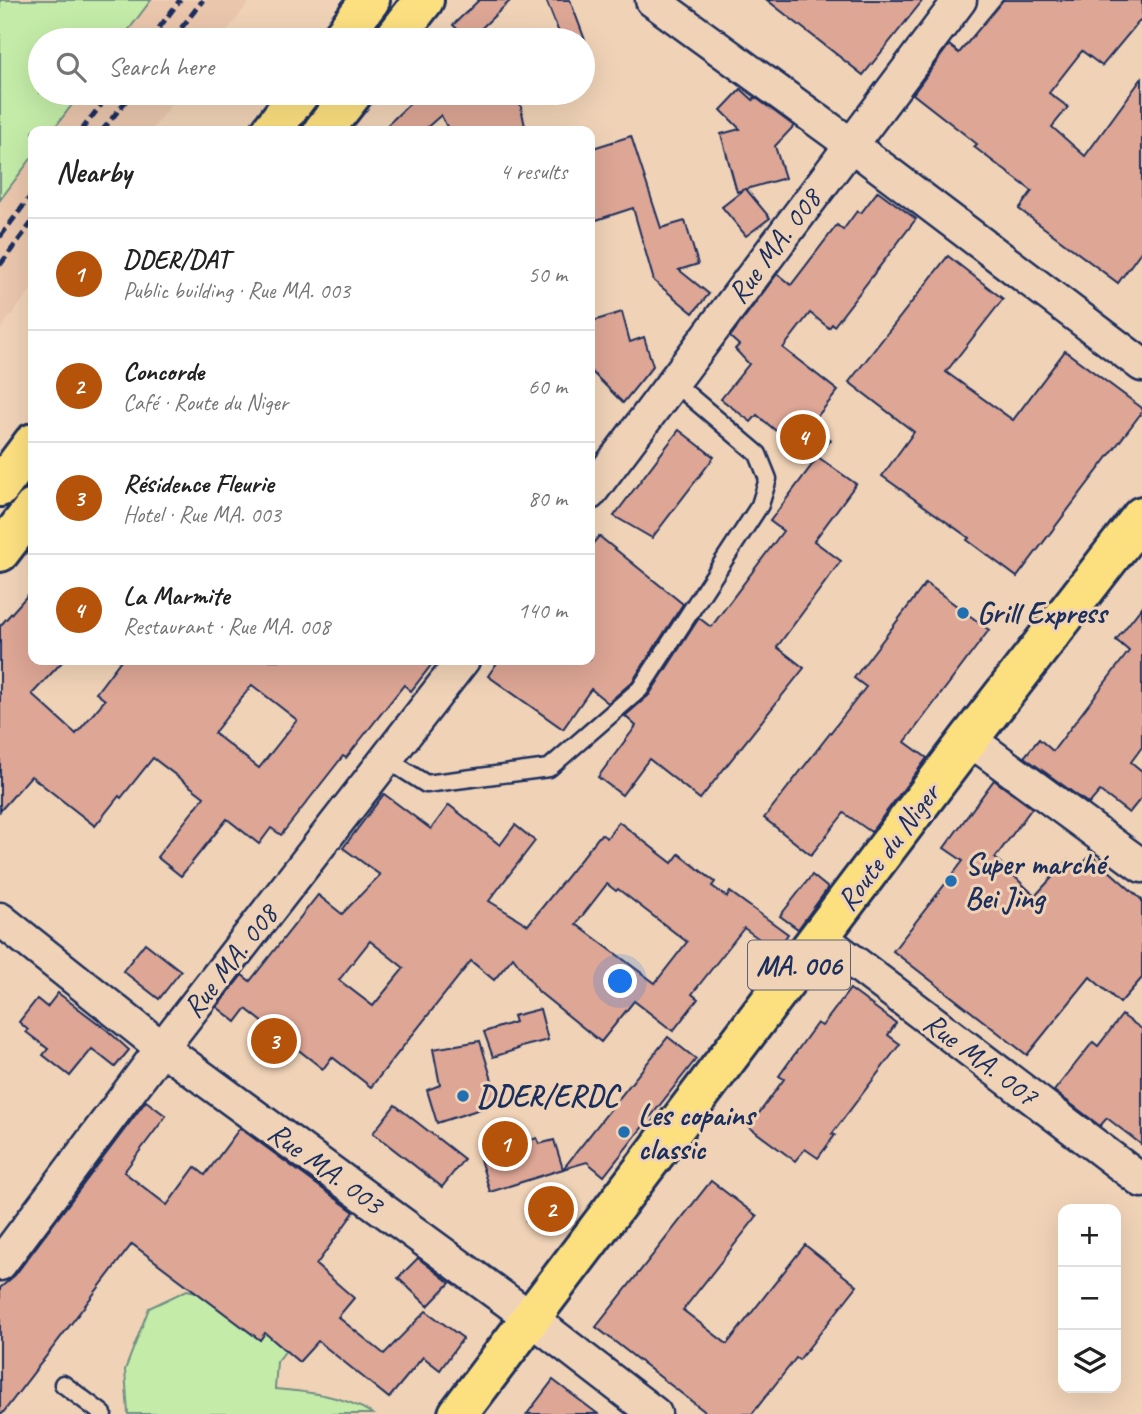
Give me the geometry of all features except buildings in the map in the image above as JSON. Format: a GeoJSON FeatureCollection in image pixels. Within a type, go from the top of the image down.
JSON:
{"type":"FeatureCollection","features":[{"type":"Feature","properties":{"kind":"main road"},"geometry":{"type":"LineString","coordinates":[[349,28],[370,0]]}},
{"type":"Feature","properties":{"kind":"main road"},"geometry":{"type":"LineString","coordinates":[[402,28],[424,0]]}},
{"type":"Feature","properties":{"kind":"main road"},"geometry":{"type":"LineString","coordinates":[[275,126],[291,105]]}},
{"type":"Feature","properties":{"kind":"main road"},"geometry":{"type":"LineString","coordinates":[[327,126],[344,105]]}},
{"type":"Feature","properties":{"kind":"main road"},"geometry":{"type":"LineString","coordinates":[[0,486],[28,450]]}},
{"type":"Feature","properties":{"kind":"main road"},"geometry":{"type":"LineString","coordinates":[[0,552],[28,516]]}},
{"type":"Feature","properties":{"kind":"main road","name":"Route du Niger"},"geometry":{"type":"LineString","coordinates":[[458,1414],[969,739],[1142,516]]}},
{"type":"Feature","properties":{"kind":"street"},"geometry":{"type":"LineString","coordinates":[[652,0],[850,144],[1142,365]]}},
{"type":"Feature","properties":{"kind":"street","name":"Rue MA. 008"},"geometry":{"type":"LineString","coordinates":[[595,486],[960,0]]}},
{"type":"Feature","properties":{"kind":"street","name":"Rue MA. 008"},"geometry":{"type":"LineString","coordinates":[[0,1264],[459,665]]}},
{"type":"Feature","properties":{"kind":"street"},"geometry":{"type":"LineString","coordinates":[[969,739],[1142,866]]}},
{"type":"Feature","properties":{"kind":"street","name":"Rue MA. 003"},"geometry":{"type":"LineString","coordinates":[[0,919],[163,1048],[532,1319],[655,1414]]}},
{"type":"Feature","properties":{"kind":"street","name":"Rue MA. 007"},"geometry":{"type":"LineString","coordinates":[[821,937],[1142,1181]]}},
{"type":"Feature","properties":{"kind":"lane"},"geometry":{"type":"LineString","coordinates":[[388,760],[426,784],[549,768],[640,688],[760,505],[768,479],[758,454],[673,382]]}},
{"type":"Feature","properties":{"kind":"lane"},"geometry":{"type":"LineString","coordinates":[[63,1384],[103,1414]]}},
{"type":"Feature","properties":{"kind":"shaded area"},"geometry":{"type":"Polygon","coordinates":[[[151,0],[251,0],[229,28],[130,28],[151,0]]]}},
{"type":"Feature","properties":{"kind":"shaded area"},"geometry":{"type":"Polygon","coordinates":[[[72,105],[171,105],[155,126],[56,126],[72,105]]]}},
{"type":"Feature","properties":{"kind":"shaded area"},"geometry":{"type":"Polygon","coordinates":[[[28,163],[28,294],[0,330],[0,200],[28,163]]]}},
{"type":"Feature","properties":{"kind":"green space"},"geometry":{"type":"Polygon","coordinates":[[[0,0],[151,0],[130,28],[28,28],[28,105],[72,105],[56,126],[28,126],[28,163],[0,200],[0,0]]]}},
{"type":"Feature","properties":{"kind":"green space"},"geometry":{"type":"Polygon","coordinates":[[[187,1290],[228,1299],[304,1327],[277,1362],[275,1389],[313,1393],[350,1402],[373,1414],[128,1414],[125,1370],[149,1308],[187,1290]]]}},
{"type":"Feature","properties":{"kind":"railway"},"geometry":{"type":"LineString","coordinates":[[159,28],[180,0]]}},
{"type":"Feature","properties":{"kind":"railway"},"geometry":{"type":"LineString","coordinates":[[181,28],[203,0]]}},
{"type":"Feature","properties":{"kind":"railway"},"geometry":{"type":"LineString","coordinates":[[85,126],[101,105]]}},
{"type":"Feature","properties":{"kind":"railway"},"geometry":{"type":"LineString","coordinates":[[106,126],[123,105]]}},
{"type":"Feature","properties":{"kind":"railway"},"geometry":{"type":"LineString","coordinates":[[0,237],[28,200]]}},
{"type":"Feature","properties":{"kind":"railway"},"geometry":{"type":"LineString","coordinates":[[0,265],[28,228]]}},
{"type":"Feature","properties":{"kind":"place","name":"La Marmite"},"geometry":{"type":"Point","coordinates":[803,437]}},
{"type":"Feature","properties":{"kind":"place","name":"Grill Express"},"geometry":{"type":"Point","coordinates":[963,613]}},
{"type":"Feature","properties":{"kind":"place","name":"Super marché Bei Jing"},"geometry":{"type":"Point","coordinates":[951,881]}},
{"type":"Feature","properties":{"kind":"place","name":"Résidence Fleurie"},"geometry":{"type":"Point","coordinates":[274,1041]}},
{"type":"Feature","properties":{"kind":"place","name":"DDER/ERDC"},"geometry":{"type":"Point","coordinates":[463,1096]}},
{"type":"Feature","properties":{"kind":"place","name":"Les copains classic"},"geometry":{"type":"Point","coordinates":[624,1132]}},
{"type":"Feature","properties":{"kind":"place","name":"DDER/DAT"},"geometry":{"type":"Point","coordinates":[505,1144]}},
{"type":"Feature","properties":{"kind":"place","name":"Concorde"},"geometry":{"type":"Point","coordinates":[551,1209]}}]}
